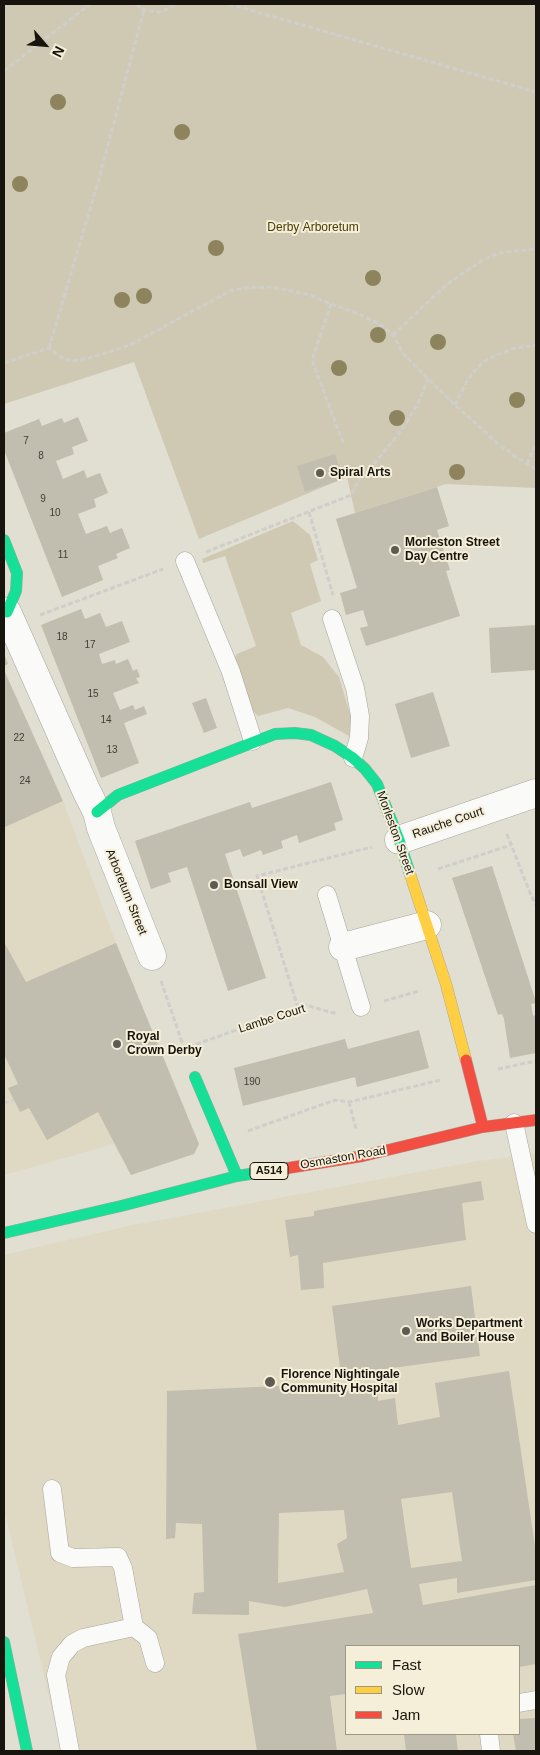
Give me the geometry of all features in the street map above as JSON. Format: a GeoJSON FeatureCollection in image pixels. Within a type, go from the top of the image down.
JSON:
{"type":"FeatureCollection","features":[{"type":"Feature","properties":{"kind":"street"},"geometry":{"type":"LineString","coordinates":[[4,540],[17,573],[16,591],[5,611]]}},
{"type":"Feature","properties":{"kind":"street","name":"Arboretum Street"},"geometry":{"type":"LineString","coordinates":[[5,611],[97,812],[101,828],[152,956]]}},
{"type":"Feature","properties":{"kind":"street","name":"Morleston Street"},"geometry":{"type":"LineString","coordinates":[[97,812],[118,795],[275,734],[295,732],[311,735],[335,746],[353,758],[377,784],[399,840],[446,984],[483,1127]]}},
{"type":"Feature","properties":{"kind":"street","name":"Rauche Court"},"geometry":{"type":"LineString","coordinates":[[399,840],[536,793]]}},
{"type":"Feature","properties":{"kind":"street"},"geometry":{"type":"LineString","coordinates":[[343,947],[427,925]]}},
{"type":"Feature","properties":{"kind":"street"},"geometry":{"type":"LineString","coordinates":[[195,1077],[237,1176]]}},
{"type":"Feature","properties":{"kind":"street","name":"Osmaston Road"},"geometry":{"type":"LineString","coordinates":[[4,1233],[122,1206],[237,1176],[363,1156],[483,1127],[536,1120]]}},
{"type":"Feature","properties":{"kind":"street"},"geometry":{"type":"LineString","coordinates":[[4,1642],[27,1751]]}},
{"type":"Feature","properties":{"kind":"lane"},"geometry":{"type":"LineString","coordinates":[[185,561],[231,672],[253,741]]}},
{"type":"Feature","properties":{"kind":"lane"},"geometry":{"type":"LineString","coordinates":[[332,619],[354,688],[360,716],[359,738],[353,758]]}},
{"type":"Feature","properties":{"kind":"lane"},"geometry":{"type":"LineString","coordinates":[[327,895],[361,1007]]}},
{"type":"Feature","properties":{"kind":"lane"},"geometry":{"type":"LineString","coordinates":[[514,1123],[536,1224]]}},
{"type":"Feature","properties":{"kind":"lane"},"geometry":{"type":"LineString","coordinates":[[52,1489],[60,1553],[74,1558],[118,1557],[123,1568],[134,1627],[148,1638],[155,1662]]}},
{"type":"Feature","properties":{"kind":"lane"},"geometry":{"type":"LineString","coordinates":[[70,1751],[56,1675],[61,1657],[72,1644],[83,1638],[134,1627]]}},
{"type":"Feature","properties":{"kind":"lane"},"geometry":{"type":"LineString","coordinates":[[520,1703],[536,1700]]}},
{"type":"Feature","properties":{"kind":"lane"},"geometry":{"type":"LineString","coordinates":[[489,1735],[492,1751]]}},
{"type":"Feature","properties":{"kind":"path"},"geometry":{"type":"LineString","coordinates":[[4,71],[90,4]]}},
{"type":"Feature","properties":{"kind":"path"},"geometry":{"type":"LineString","coordinates":[[136,4],[144,10],[159,12],[168,9],[174,4]]}},
{"type":"Feature","properties":{"kind":"path"},"geometry":{"type":"LineString","coordinates":[[229,4],[536,92]]}},
{"type":"Feature","properties":{"kind":"path"},"geometry":{"type":"LineString","coordinates":[[49,348],[98,182],[144,10]]}},
{"type":"Feature","properties":{"kind":"path"},"geometry":{"type":"LineString","coordinates":[[393,335],[447,284],[483,260],[498,252],[536,249]]}},
{"type":"Feature","properties":{"kind":"path"},"geometry":{"type":"LineString","coordinates":[[49,348],[59,356],[71,361],[90,358],[130,345],[175,322],[219,296],[244,288],[272,287],[310,296],[360,314],[381,325],[393,335],[402,352],[455,405],[496,442],[536,469]]}},
{"type":"Feature","properties":{"kind":"path"},"geometry":{"type":"LineString","coordinates":[[330,304],[312,360],[344,446]]}},
{"type":"Feature","properties":{"kind":"path"},"geometry":{"type":"LineString","coordinates":[[455,405],[467,381],[478,367],[488,359],[511,349],[536,345]]}},
{"type":"Feature","properties":{"kind":"path"},"geometry":{"type":"LineString","coordinates":[[4,364],[49,348]]}},
{"type":"Feature","properties":{"kind":"path"},"geometry":{"type":"LineString","coordinates":[[351,495],[362,474],[374,464],[400,432],[418,404],[428,379]]}},
{"type":"Feature","properties":{"kind":"path"},"geometry":{"type":"LineString","coordinates":[[527,464],[536,444]]}},
{"type":"Feature","properties":{"kind":"path"},"geometry":{"type":"LineString","coordinates":[[309,512],[336,604],[332,619]]}},
{"type":"Feature","properties":{"kind":"path","name":"Rauche Court"},"geometry":{"type":"LineString","coordinates":[[497,805],[536,905]]}},
{"type":"Feature","properties":{"kind":"path"},"geometry":{"type":"LineString","coordinates":[[411,878],[511,845]]}},
{"type":"Feature","properties":{"kind":"path"},"geometry":{"type":"LineString","coordinates":[[152,956],[195,1077]]}},
{"type":"Feature","properties":{"kind":"path","name":"Lambe Court"},"geometry":{"type":"LineString","coordinates":[[184,1049],[306,1005],[333,1013],[446,984]]}},
{"type":"Feature","properties":{"kind":"path"},"geometry":{"type":"LineString","coordinates":[[221,1139],[336,1100],[349,1102],[469,1074],[536,1061]]}},
{"type":"Feature","properties":{"kind":"path"},"geometry":{"type":"LineString","coordinates":[[4,1103],[14,1100]]}},
{"type":"Feature","properties":{"kind":"shaded area","name":"Royal Crown Derby"},"geometry":{"type":"Polygon","coordinates":[[[63,801],[116,943],[199,1144],[194,1154],[131,1175],[114,1144],[4,1175],[4,827],[63,801]]]}},
{"type":"Feature","properties":{"kind":"shaded area","name":"Florence Nightingale Community Hospital"},"geometry":{"type":"Polygon","coordinates":[[[536,1154],[536,1751],[62,1751],[4,1509],[4,1255],[128,1226],[478,1161],[536,1154]]]}},
{"type":"Feature","properties":{"kind":"green space","name":"Derby Arboretum"},"geometry":{"type":"Polygon","coordinates":[[[4,4],[536,4],[536,488],[446,484],[355,513],[347,477],[199,539],[134,362],[4,404],[4,4]]]}},
{"type":"Feature","properties":{"kind":"green space"},"geometry":{"type":"Polygon","coordinates":[[[293,521],[310,535],[318,560],[310,564],[321,601],[291,613],[301,645],[323,657],[339,677],[352,721],[349,736],[315,717],[288,708],[258,716],[247,705],[233,662],[237,654],[256,646],[225,556],[203,563],[202,559],[293,521]]]}},
{"type":"Feature","properties":{"kind":"building"},"geometry":{"type":"Polygon","coordinates":[[[78,417],[88,441],[72,447],[74,454],[56,461],[63,479],[84,470],[87,478],[100,473],[108,493],[94,499],[96,507],[78,514],[86,534],[107,526],[110,533],[122,528],[130,548],[116,554],[118,558],[98,566],[103,580],[62,597],[4,450],[4,433],[39,419],[42,426],[62,418],[64,423],[78,417]]]}},
{"type":"Feature","properties":{"kind":"building","name":"Spiral Arts"},"geometry":{"type":"Polygon","coordinates":[[[335,454],[343,479],[305,492],[297,466],[335,454]]]}},
{"type":"Feature","properties":{"kind":"building","name":"Morleston Street Day Centre"},"geometry":{"type":"Polygon","coordinates":[[[437,487],[449,526],[437,530],[450,570],[446,571],[460,616],[366,646],[360,628],[368,626],[363,610],[346,615],[340,593],[357,588],[336,519],[437,487]]]}},
{"type":"Feature","properties":{"kind":"building"},"geometry":{"type":"Polygon","coordinates":[[[81,609],[85,619],[100,613],[106,627],[122,621],[130,642],[99,654],[102,664],[115,660],[116,664],[128,659],[133,671],[137,669],[140,677],[136,678],[139,683],[113,693],[120,710],[133,705],[135,710],[144,706],[147,714],[124,723],[139,763],[101,778],[41,625],[81,609]]]}},
{"type":"Feature","properties":{"kind":"building"},"geometry":{"type":"Polygon","coordinates":[[[536,625],[536,670],[491,673],[489,628],[536,625]]]}},
{"type":"Feature","properties":{"kind":"building"},"geometry":{"type":"Polygon","coordinates":[[[4,654],[8,664],[4,666],[4,654]]]}},
{"type":"Feature","properties":{"kind":"building"},"geometry":{"type":"Polygon","coordinates":[[[4,670],[63,801],[5,827],[4,825],[4,670]]]}},
{"type":"Feature","properties":{"kind":"building"},"geometry":{"type":"Polygon","coordinates":[[[433,692],[450,746],[411,758],[395,704],[433,692]]]}},
{"type":"Feature","properties":{"kind":"building"},"geometry":{"type":"Polygon","coordinates":[[[206,698],[217,728],[204,733],[192,703],[206,698]]]}},
{"type":"Feature","properties":{"kind":"building","name":"Bonsall View"},"geometry":{"type":"Polygon","coordinates":[[[331,782],[343,820],[334,823],[336,830],[299,843],[297,835],[281,841],[283,848],[263,855],[261,850],[243,857],[240,849],[225,854],[266,978],[228,991],[187,867],[168,873],[171,882],[151,889],[135,841],[250,802],[252,808],[331,782]]]}},
{"type":"Feature","properties":{"kind":"building"},"geometry":{"type":"Polygon","coordinates":[[[492,866],[536,1002],[531,1004],[533,1016],[536,1015],[536,1053],[510,1058],[504,1019],[502,1014],[498,1015],[452,878],[492,866]]]}},
{"type":"Feature","properties":{"kind":"building","name":"Royal Crown Derby"},"geometry":{"type":"Polygon","coordinates":[[[4,942],[26,982],[116,943],[199,1144],[194,1154],[131,1175],[98,1112],[47,1140],[29,1108],[20,1112],[8,1088],[18,1084],[4,1054],[4,942]]]}},
{"type":"Feature","properties":{"kind":"building"},"geometry":{"type":"Polygon","coordinates":[[[419,1030],[429,1068],[357,1087],[355,1077],[243,1106],[234,1068],[345,1039],[348,1049],[419,1030]]]}},
{"type":"Feature","properties":{"kind":"building"},"geometry":{"type":"Polygon","coordinates":[[[481,1181],[484,1200],[462,1203],[466,1240],[323,1263],[324,1288],[301,1290],[298,1255],[290,1257],[285,1220],[314,1216],[314,1211],[481,1181]]]}},
{"type":"Feature","properties":{"kind":"building","name":"Works Department and Boiler House"},"geometry":{"type":"Polygon","coordinates":[[[471,1286],[480,1356],[341,1375],[332,1306],[471,1286]]]}},
{"type":"Feature","properties":{"kind":"building"},"geometry":{"type":"Polygon","coordinates":[[[509,1371],[536,1553],[536,1580],[457,1593],[457,1578],[419,1584],[423,1605],[536,1585],[536,1664],[520,1667],[520,1645],[345,1645],[345,1694],[330,1696],[337,1751],[257,1751],[238,1634],[373,1613],[367,1589],[285,1607],[249,1601],[249,1615],[192,1614],[194,1593],[204,1592],[202,1524],[176,1523],[175,1538],[166,1539],[167,1391],[278,1386],[321,1392],[378,1390],[378,1401],[395,1398],[398,1425],[440,1417],[435,1383],[509,1371]],[[452,1492],[401,1499],[411,1568],[462,1561],[452,1492]],[[344,1510],[279,1513],[278,1583],[344,1572],[337,1544],[347,1538],[344,1510]]]}},
{"type":"Feature","properties":{"kind":"building"},"geometry":{"type":"Polygon","coordinates":[[[536,1718],[536,1751],[516,1751],[513,1735],[520,1735],[520,1719],[536,1718]]]}},
{"type":"Feature","properties":{"kind":"building"},"geometry":{"type":"Polygon","coordinates":[[[404,1735],[456,1735],[458,1751],[406,1751],[404,1735]]]}},
{"type":"Feature","properties":{"kind":"traffic: fast"},"geometry":{"type":"LineString","coordinates":[[4,540],[17,573],[16,591],[7,612],[4,610]]}},
{"type":"Feature","properties":{"kind":"traffic: fast"},"geometry":{"type":"LineString","coordinates":[[97,812],[118,795],[275,734],[295,733],[311,735],[335,746],[353,758],[377,784],[410,874]]}},
{"type":"Feature","properties":{"kind":"traffic: fast"},"geometry":{"type":"LineString","coordinates":[[195,1077],[237,1176]]}},
{"type":"Feature","properties":{"kind":"traffic: fast"},"geometry":{"type":"LineString","coordinates":[[4,1233],[121,1206],[237,1176],[282,1169]]}},
{"type":"Feature","properties":{"kind":"traffic: fast"},"geometry":{"type":"LineString","coordinates":[[4,1642],[27,1751]]}},
{"type":"Feature","properties":{"kind":"traffic: slow"},"geometry":{"type":"LineString","coordinates":[[410,874],[446,984],[466,1060]]}},
{"type":"Feature","properties":{"kind":"traffic: jam"},"geometry":{"type":"LineString","coordinates":[[466,1060],[483,1127]]}},
{"type":"Feature","properties":{"kind":"traffic: jam"},"geometry":{"type":"LineString","coordinates":[[282,1169],[363,1156],[483,1127],[536,1120]]}},
{"type":"Feature","properties":{"kind":"place","name":"Spiral Arts"},"geometry":{"type":"Point","coordinates":[320,473]}},
{"type":"Feature","properties":{"kind":"place","name":"Morleston Street Day Centre"},"geometry":{"type":"Point","coordinates":[395,550]}},
{"type":"Feature","properties":{"kind":"place","name":"Bonsall View"},"geometry":{"type":"Point","coordinates":[214,885]}},
{"type":"Feature","properties":{"kind":"place","name":"Royal Crown Derby"},"geometry":{"type":"Point","coordinates":[117,1044]}},
{"type":"Feature","properties":{"kind":"place","name":"Works Department and Boiler House"},"geometry":{"type":"Point","coordinates":[406,1331]}},
{"type":"Feature","properties":{"kind":"place","name":"Florence Nightingale Community Hospital"},"geometry":{"type":"Point","coordinates":[270,1382]}}]}
